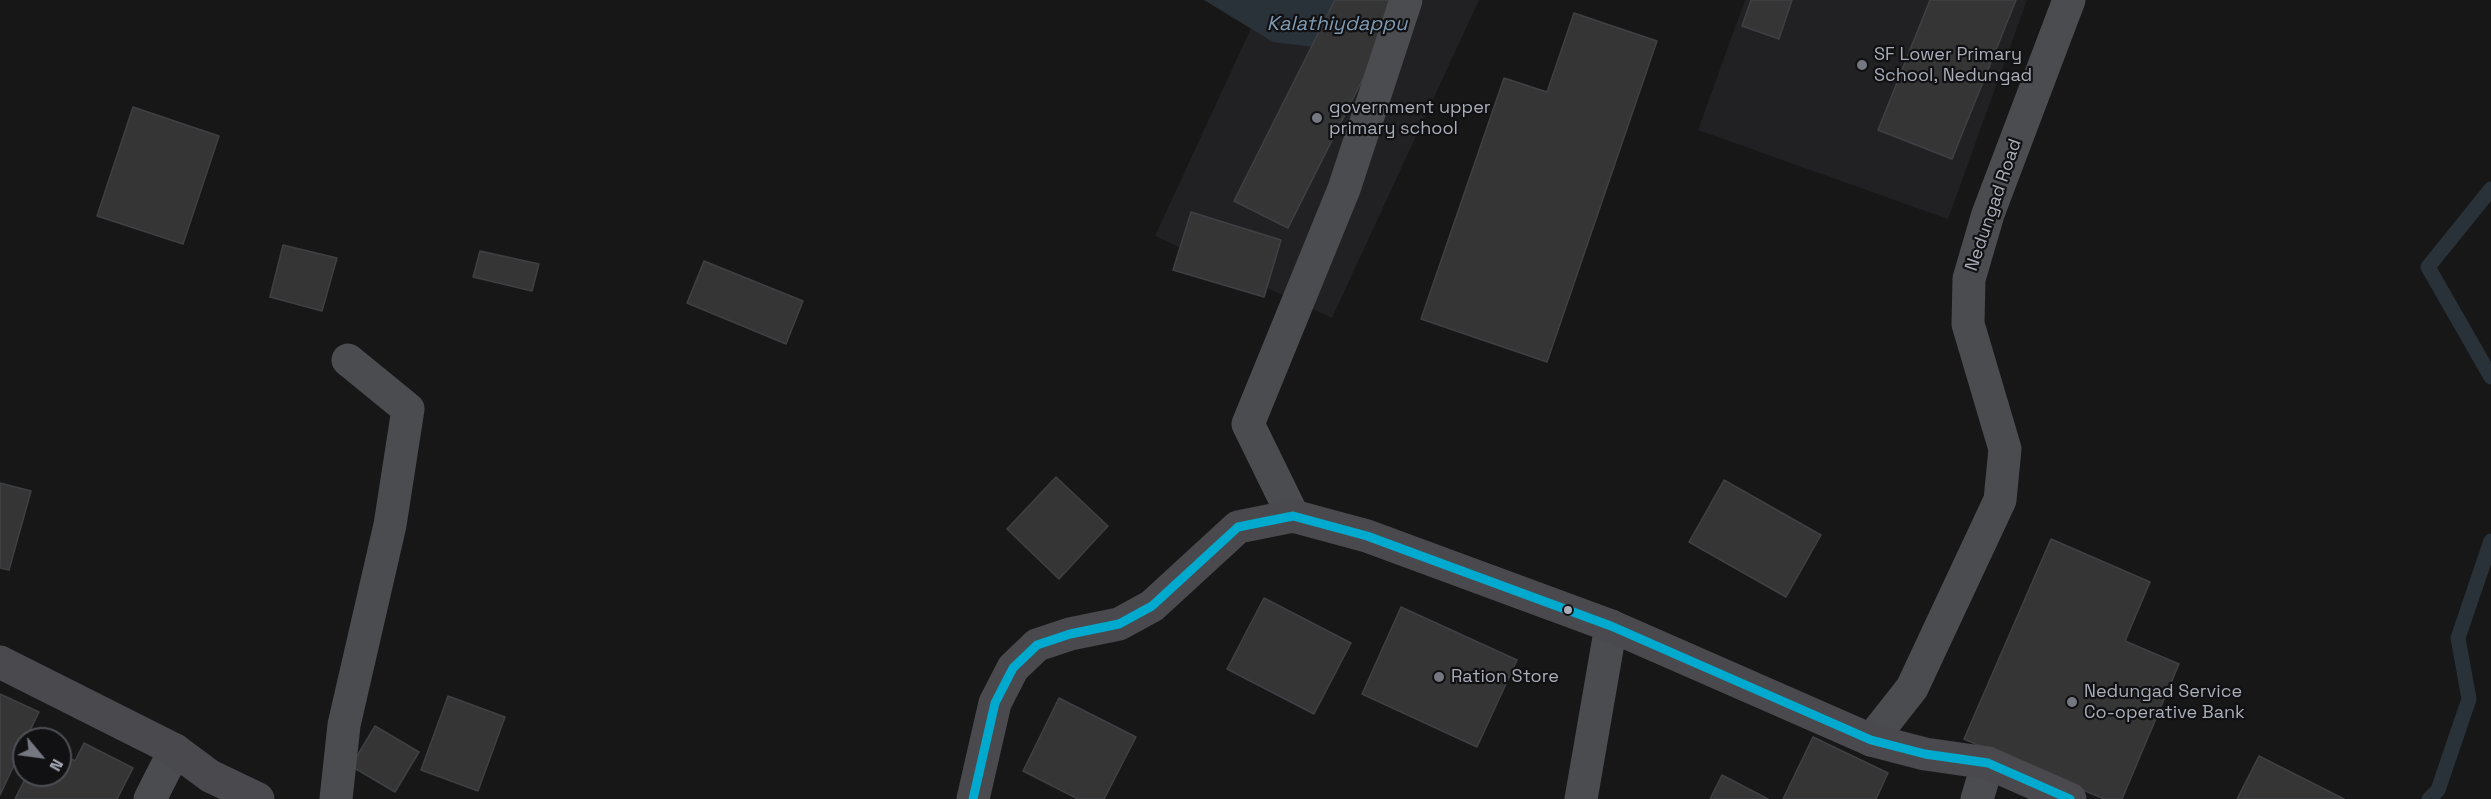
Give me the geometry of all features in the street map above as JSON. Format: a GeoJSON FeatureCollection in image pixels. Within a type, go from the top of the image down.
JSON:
{"type":"FeatureCollection","features":[{"type":"Feature","properties":{"kind":"main road"},"geometry":{"type":"LineString","coordinates":[[973,799],[995,703],[1013,668],[1037,645],[1070,634],[1119,624],[1152,606],[1238,527],[1293,516],[1367,536],[1611,626],[1871,740],[1925,754],[1988,763],[2070,799]]}},
{"type":"Feature","properties":{"kind":"main road"},"geometry":{"type":"LineString","coordinates":[[0,662],[175,750],[210,776],[258,799]]}},
{"type":"Feature","properties":{"kind":"street"},"geometry":{"type":"LineString","coordinates":[[1293,516],[1248,424],[1344,189],[1406,0]]}},
{"type":"Feature","properties":{"kind":"street","name":"Nedungad Road"},"geometry":{"type":"LineString","coordinates":[[1871,740],[1912,688],[2000,500],[2005,449],[1968,324],[1969,279],[1988,214],[2069,0]]}},
{"type":"Feature","properties":{"kind":"street"},"geometry":{"type":"LineString","coordinates":[[336,799],[345,725],[390,525],[408,409],[348,360]]}},
{"type":"Feature","properties":{"kind":"street"},"geometry":{"type":"LineString","coordinates":[[1581,799],[1611,626]]}},
{"type":"Feature","properties":{"kind":"street"},"geometry":{"type":"LineString","coordinates":[[150,799],[175,750]]}},
{"type":"Feature","properties":{"kind":"street"},"geometry":{"type":"LineString","coordinates":[[1977,799],[1988,763]]}},
{"type":"Feature","properties":{"kind":"shaded area","name":"government upper primary school"},"geometry":{"type":"Polygon","coordinates":[[[1264,0],[1479,0],[1332,318],[1155,236],[1264,0]]]}},
{"type":"Feature","properties":{"kind":"shaded area","name":"SF Lower Primary School, Nedungad"},"geometry":{"type":"Polygon","coordinates":[[[1745,0],[2027,0],[1948,219],[1698,130],[1745,0]]]}},
{"type":"Feature","properties":{"kind":"water","name":"Kalathiydappu"},"geometry":{"type":"Polygon","coordinates":[[[1204,0],[1390,0],[1348,51],[1273,42],[1204,0]]]}},
{"type":"Feature","properties":{"kind":"building"},"geometry":{"type":"Polygon","coordinates":[[[1335,0],[1389,0],[1400,5],[1288,228],[1234,201],[1335,0]]]}},
{"type":"Feature","properties":{"kind":"building"},"geometry":{"type":"Polygon","coordinates":[[[1751,0],[1792,0],[1779,39],[1742,26],[1751,0]]]}},
{"type":"Feature","properties":{"kind":"building"},"geometry":{"type":"Polygon","coordinates":[[[1930,0],[2016,0],[1952,159],[1878,130],[1930,0]]]}},
{"type":"Feature","properties":{"kind":"building"},"geometry":{"type":"Polygon","coordinates":[[[1574,13],[1657,41],[1547,362],[1421,319],[1504,78],[1547,92],[1574,13]]]}},
{"type":"Feature","properties":{"kind":"building"},"geometry":{"type":"Polygon","coordinates":[[[133,107],[219,136],[183,244],[97,216],[133,107]]]}},
{"type":"Feature","properties":{"kind":"building"},"geometry":{"type":"Polygon","coordinates":[[[1191,212],[1281,240],[1264,297],[1173,270],[1191,212]]]}},
{"type":"Feature","properties":{"kind":"building"},"geometry":{"type":"Polygon","coordinates":[[[283,245],[337,258],[322,311],[270,297],[283,245]]]}},
{"type":"Feature","properties":{"kind":"building"},"geometry":{"type":"Polygon","coordinates":[[[480,251],[539,264],[532,291],[473,277],[480,251]]]}},
{"type":"Feature","properties":{"kind":"building"},"geometry":{"type":"Polygon","coordinates":[[[704,261],[803,301],[786,344],[687,303],[704,261]]]}},
{"type":"Feature","properties":{"kind":"building"},"geometry":{"type":"Polygon","coordinates":[[[1056,477],[1108,526],[1059,579],[1007,529],[1056,477]]]}},
{"type":"Feature","properties":{"kind":"building"},"geometry":{"type":"Polygon","coordinates":[[[1724,480],[1821,535],[1786,597],[1689,542],[1724,480]]]}},
{"type":"Feature","properties":{"kind":"building"},"geometry":{"type":"Polygon","coordinates":[[[0,483],[31,491],[9,570],[0,568],[0,483]]]}},
{"type":"Feature","properties":{"kind":"building","name":"Nedungad Service Co-operative Bank"},"geometry":{"type":"Polygon","coordinates":[[[2051,539],[2150,582],[2125,641],[2179,664],[2122,799],[2104,799],[1964,739],[2051,539]]]}},
{"type":"Feature","properties":{"kind":"building"},"geometry":{"type":"Polygon","coordinates":[[[1264,598],[1351,643],[1314,714],[1227,669],[1264,598]]]}},
{"type":"Feature","properties":{"kind":"building","name":"Ration Store"},"geometry":{"type":"Polygon","coordinates":[[[1401,607],[1517,660],[1477,747],[1362,694],[1401,607]]]}},
{"type":"Feature","properties":{"kind":"building"},"geometry":{"type":"Polygon","coordinates":[[[0,694],[39,712],[32,727],[12,727],[12,770],[0,795],[0,694]]]}},
{"type":"Feature","properties":{"kind":"building"},"geometry":{"type":"Polygon","coordinates":[[[448,696],[505,717],[478,791],[421,770],[448,696]]]}},
{"type":"Feature","properties":{"kind":"building"},"geometry":{"type":"Polygon","coordinates":[[[1059,698],[1136,737],[1104,799],[1078,799],[1023,771],[1059,698]]]}},
{"type":"Feature","properties":{"kind":"building"},"geometry":{"type":"Polygon","coordinates":[[[375,726],[419,752],[395,792],[351,766],[375,726]]]}},
{"type":"Feature","properties":{"kind":"building"},"geometry":{"type":"Polygon","coordinates":[[[1813,737],[1888,773],[1876,799],[1783,799],[1813,737]]]}},
{"type":"Feature","properties":{"kind":"building"},"geometry":{"type":"Polygon","coordinates":[[[84,743],[133,768],[117,799],[15,799],[21,787],[72,787],[72,759],[75,761],[84,743]]]}},
{"type":"Feature","properties":{"kind":"building"},"geometry":{"type":"Polygon","coordinates":[[[2259,756],[2344,799],[2237,799],[2259,756]]]}},
{"type":"Feature","properties":{"kind":"building"},"geometry":{"type":"Polygon","coordinates":[[[1722,775],[1768,799],[1710,799],[1722,775]]]}},
{"type":"Feature","properties":{"kind":"waterway"},"geometry":{"type":"LineString","coordinates":[[2491,189],[2428,267],[2491,377]]}},
{"type":"Feature","properties":{"kind":"waterway"},"geometry":{"type":"LineString","coordinates":[[2429,799],[2438,790],[2469,699],[2458,638],[2491,541]]}},
{"type":"Feature","properties":{"kind":"transit line"},"geometry":{"type":"LineString","coordinates":[[973,799],[995,703],[1013,668],[1037,645],[1070,634],[1119,624],[1152,606],[1238,527],[1293,516],[1367,536],[1611,626],[1871,740],[1925,754],[1988,763],[2070,799]]}},
{"type":"Feature","properties":{"kind":"place","name":"SF Lower Primary School, Nedungad"},"geometry":{"type":"Point","coordinates":[1862,65]}},
{"type":"Feature","properties":{"kind":"place","name":"government upper primary school"},"geometry":{"type":"Point","coordinates":[1317,118]}},
{"type":"Feature","properties":{"kind":"place","name":"Ration Store"},"geometry":{"type":"Point","coordinates":[1439,677]}},
{"type":"Feature","properties":{"kind":"place","name":"Nedungad Service Co-operative Bank"},"geometry":{"type":"Point","coordinates":[2072,702]}}]}
